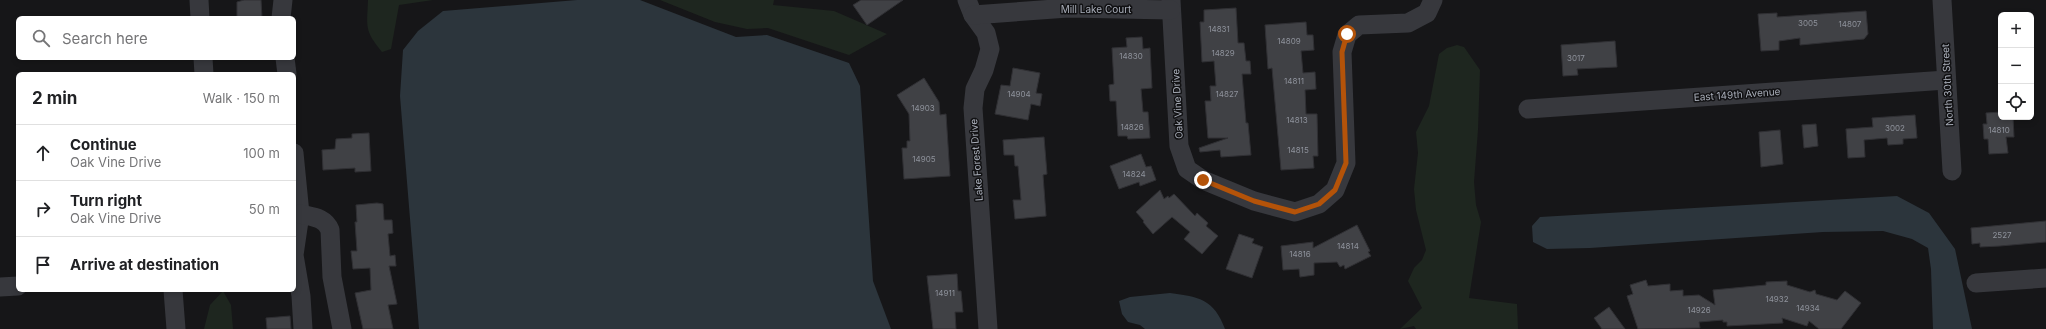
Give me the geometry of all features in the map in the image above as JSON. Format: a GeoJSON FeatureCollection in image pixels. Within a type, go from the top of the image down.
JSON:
{"type":"FeatureCollection","features":[{"type":"Feature","properties":{"kind":"street"},"geometry":{"type":"LineString","coordinates":[[199,0],[200,16]]}},
{"type":"Feature","properties":{"kind":"street"},"geometry":{"type":"LineString","coordinates":[[282,16],[283,0]]}},
{"type":"Feature","properties":{"kind":"street","name":"Oak Vine Drive"},"geometry":{"type":"LineString","coordinates":[[1171,5],[1179,146],[1187,169],[1203,180],[1246,198],[1295,212],[1319,204],[1335,190],[1346,163],[1342,52],[1347,34],[1359,25],[1408,23],[1426,13],[1433,0]]}},
{"type":"Feature","properties":{"kind":"street","name":"North 30th Street"},"geometry":{"type":"LineString","coordinates":[[1942,0],[1952,171]]}},
{"type":"Feature","properties":{"kind":"street","name":"Mill Lake Court"},"geometry":{"type":"LineString","coordinates":[[970,8],[1068,8],[1171,5]]}},
{"type":"Feature","properties":{"kind":"street","name":"Lake Forest Drive"},"geometry":{"type":"LineString","coordinates":[[970,8],[986,33],[990,49],[984,70],[975,89],[973,108],[988,329]]}},
{"type":"Feature","properties":{"kind":"street"},"geometry":{"type":"LineString","coordinates":[[203,60],[204,72]]}},
{"type":"Feature","properties":{"kind":"street"},"geometry":{"type":"LineString","coordinates":[[285,60],[287,72]]}},
{"type":"Feature","properties":{"kind":"street","name":"East 149th Avenue"},"geometry":{"type":"LineString","coordinates":[[1528,108],[1946,80]]}},
{"type":"Feature","properties":{"kind":"street"},"geometry":{"type":"LineString","coordinates":[[296,173],[300,214],[296,241]]}},
{"type":"Feature","properties":{"kind":"street"},"geometry":{"type":"LineString","coordinates":[[300,214],[322,219],[328,224],[330,230],[332,276],[342,329]]}},
{"type":"Feature","properties":{"kind":"street"},"geometry":{"type":"LineString","coordinates":[[296,267],[301,296],[303,329]]}},
{"type":"Feature","properties":{"kind":"street"},"geometry":{"type":"LineString","coordinates":[[1976,282],[2046,278]]}},
{"type":"Feature","properties":{"kind":"street"},"geometry":{"type":"LineString","coordinates":[[0,287],[16,286]]}},
{"type":"Feature","properties":{"kind":"street"},"geometry":{"type":"LineString","coordinates":[[173,292],[176,329]]}},
{"type":"Feature","properties":{"kind":"shaded area"},"geometry":{"type":"Polygon","coordinates":[[[368,0],[433,0],[399,5],[391,49],[382,52],[369,33],[367,23],[368,0]]]}},
{"type":"Feature","properties":{"kind":"shaded area"},"geometry":{"type":"Polygon","coordinates":[[[577,0],[640,0],[736,37],[767,35],[849,63],[860,86],[873,281],[891,329],[419,329],[400,96],[403,50],[418,31],[443,11],[577,0]]]}},
{"type":"Feature","properties":{"kind":"shaded area"},"geometry":{"type":"Polygon","coordinates":[[[660,0],[774,0],[773,5],[834,11],[887,34],[849,55],[768,28],[747,29],[715,22],[660,0]]]}},
{"type":"Feature","properties":{"kind":"shaded area"},"geometry":{"type":"Polygon","coordinates":[[[1457,45],[1464,47],[1480,70],[1478,130],[1474,182],[1476,205],[1481,222],[1469,298],[1517,304],[1518,329],[1416,329],[1414,326],[1400,329],[1422,308],[1408,281],[1414,268],[1422,260],[1426,250],[1416,210],[1414,189],[1418,153],[1416,132],[1429,106],[1439,54],[1447,48],[1457,45]]]}},
{"type":"Feature","properties":{"kind":"shaded area"},"geometry":{"type":"Polygon","coordinates":[[[1897,196],[1929,213],[1955,249],[1972,329],[1933,329],[1931,269],[1928,248],[1912,239],[1883,231],[1823,232],[1590,248],[1547,249],[1533,242],[1532,226],[1540,217],[1897,196]]]}},
{"type":"Feature","properties":{"kind":"shaded area"},"geometry":{"type":"Polygon","coordinates":[[[224,292],[231,305],[233,329],[204,329],[210,305],[224,292]]]}},
{"type":"Feature","properties":{"kind":"shaded area"},"geometry":{"type":"Polygon","coordinates":[[[1170,293],[1189,296],[1204,301],[1216,311],[1225,329],[1145,329],[1140,325],[1128,322],[1122,314],[1119,301],[1130,297],[1170,293]]]}},
{"type":"Feature","properties":{"kind":"building"},"geometry":{"type":"Polygon","coordinates":[[[244,0],[261,0],[262,16],[237,16],[237,2],[244,0]]]}},
{"type":"Feature","properties":{"kind":"building"},"geometry":{"type":"Polygon","coordinates":[[[861,0],[903,0],[867,25],[853,5],[861,0]]]}},
{"type":"Feature","properties":{"kind":"building"},"geometry":{"type":"Polygon","coordinates":[[[1236,8],[1238,43],[1244,43],[1246,61],[1250,61],[1251,74],[1242,74],[1246,123],[1248,123],[1251,155],[1221,157],[1220,150],[1200,152],[1199,148],[1228,138],[1208,138],[1205,101],[1211,101],[1210,86],[1216,86],[1214,61],[1202,62],[1200,22],[1204,22],[1204,10],[1236,8]]]}},
{"type":"Feature","properties":{"kind":"building"},"geometry":{"type":"Polygon","coordinates":[[[1866,11],[1868,34],[1864,39],[1800,45],[1800,38],[1779,41],[1779,50],[1761,51],[1758,14],[1777,13],[1777,17],[1866,11]]]}},
{"type":"Feature","properties":{"kind":"building"},"geometry":{"type":"Polygon","coordinates":[[[1306,22],[1307,35],[1313,35],[1314,50],[1301,51],[1303,73],[1315,72],[1316,89],[1305,90],[1306,114],[1317,114],[1318,156],[1313,156],[1314,168],[1281,170],[1272,68],[1268,69],[1265,25],[1306,22]]]}},
{"type":"Feature","properties":{"kind":"building"},"geometry":{"type":"Polygon","coordinates":[[[1142,37],[1143,49],[1150,48],[1152,88],[1141,89],[1143,112],[1148,112],[1150,138],[1128,139],[1127,136],[1118,136],[1116,101],[1110,101],[1109,85],[1114,84],[1112,48],[1127,47],[1126,38],[1142,37]]]}},
{"type":"Feature","properties":{"kind":"building"},"geometry":{"type":"Polygon","coordinates":[[[1615,41],[1617,67],[1577,69],[1578,75],[1563,76],[1561,45],[1615,41]]]}},
{"type":"Feature","properties":{"kind":"building"},"geometry":{"type":"Polygon","coordinates":[[[1013,68],[1040,73],[1036,93],[1042,94],[1040,106],[1031,104],[1028,120],[995,114],[1001,85],[1010,86],[1013,68]]]}},
{"type":"Feature","properties":{"kind":"building"},"geometry":{"type":"Polygon","coordinates":[[[924,78],[939,102],[940,115],[946,114],[950,176],[904,179],[902,148],[907,148],[907,141],[910,141],[909,114],[897,95],[924,78]]]}},
{"type":"Feature","properties":{"kind":"building"},"geometry":{"type":"Polygon","coordinates":[[[1998,112],[1998,120],[2013,120],[2014,137],[2006,137],[2008,153],[1989,154],[1988,139],[1984,139],[1983,124],[1987,124],[1986,113],[1998,112]]]}},
{"type":"Feature","properties":{"kind":"building"},"geometry":{"type":"Polygon","coordinates":[[[1915,115],[1917,138],[1903,139],[1903,144],[1888,145],[1887,138],[1864,140],[1865,157],[1848,158],[1846,129],[1873,127],[1872,118],[1915,115]]]}},
{"type":"Feature","properties":{"kind":"building"},"geometry":{"type":"Polygon","coordinates":[[[1816,124],[1818,146],[1804,148],[1802,125],[1816,124]]]}},
{"type":"Feature","properties":{"kind":"building"},"geometry":{"type":"Polygon","coordinates":[[[1780,130],[1783,164],[1761,167],[1759,132],[1780,130]]]}},
{"type":"Feature","properties":{"kind":"building"},"geometry":{"type":"Polygon","coordinates":[[[369,133],[371,171],[355,172],[355,168],[323,170],[322,150],[335,149],[336,139],[352,138],[352,134],[369,133]]]}},
{"type":"Feature","properties":{"kind":"building"},"geometry":{"type":"Polygon","coordinates":[[[1044,137],[1047,174],[1043,175],[1046,216],[1015,219],[1013,200],[1021,200],[1018,166],[1015,166],[1014,155],[1004,155],[1003,140],[1044,137]]]}},
{"type":"Feature","properties":{"kind":"building"},"geometry":{"type":"Polygon","coordinates":[[[1141,154],[1146,167],[1151,166],[1156,180],[1140,186],[1139,182],[1119,189],[1110,166],[1141,154]]]}},
{"type":"Feature","properties":{"kind":"building"},"geometry":{"type":"Polygon","coordinates":[[[1160,190],[1164,199],[1168,196],[1169,198],[1174,194],[1195,216],[1197,213],[1208,223],[1206,226],[1218,236],[1202,254],[1184,239],[1190,232],[1172,217],[1153,234],[1136,212],[1160,190]]]}},
{"type":"Feature","properties":{"kind":"building"},"geometry":{"type":"Polygon","coordinates":[[[377,203],[383,204],[384,220],[392,220],[393,233],[388,234],[390,256],[395,255],[396,266],[389,266],[397,304],[388,305],[393,329],[363,329],[355,293],[371,290],[370,268],[353,269],[351,251],[357,251],[355,222],[357,222],[356,205],[377,203]]]}},
{"type":"Feature","properties":{"kind":"building"},"geometry":{"type":"Polygon","coordinates":[[[2046,221],[2046,242],[1980,247],[1980,243],[1972,244],[1971,228],[2046,221]]]}},
{"type":"Feature","properties":{"kind":"building"},"geometry":{"type":"Polygon","coordinates":[[[1357,225],[1371,256],[1345,269],[1344,265],[1340,267],[1337,262],[1314,263],[1314,275],[1300,277],[1299,269],[1283,270],[1281,246],[1313,242],[1313,248],[1357,225]]]}},
{"type":"Feature","properties":{"kind":"building"},"geometry":{"type":"Polygon","coordinates":[[[1239,234],[1254,239],[1252,243],[1263,247],[1252,278],[1226,269],[1239,234]]]}},
{"type":"Feature","properties":{"kind":"building"},"geometry":{"type":"Polygon","coordinates":[[[957,274],[958,291],[961,291],[963,312],[955,312],[956,329],[933,329],[927,276],[957,274]]]}},
{"type":"Feature","properties":{"kind":"building"},"geometry":{"type":"Polygon","coordinates":[[[1646,280],[1648,286],[1670,284],[1670,291],[1683,290],[1683,296],[1699,295],[1715,305],[1713,290],[1766,285],[1766,282],[1787,281],[1787,285],[1810,292],[1815,290],[1816,294],[1837,300],[1845,291],[1861,303],[1841,329],[1819,329],[1809,321],[1807,326],[1782,318],[1783,323],[1727,326],[1727,322],[1723,322],[1723,320],[1699,322],[1700,328],[1638,329],[1627,296],[1633,294],[1630,285],[1646,280]]]}},
{"type":"Feature","properties":{"kind":"building"},"geometry":{"type":"Polygon","coordinates":[[[1609,307],[1625,329],[1602,329],[1594,318],[1609,307]]]}},
{"type":"Feature","properties":{"kind":"building"},"geometry":{"type":"Polygon","coordinates":[[[290,316],[291,329],[267,329],[266,318],[290,316]]]}},
{"type":"Feature","properties":{"kind":"route"},"geometry":{"type":"LineString","coordinates":[[1203,180],[1254,201],[1295,212],[1319,204],[1335,190],[1346,163],[1342,52],[1347,34]]}}]}
